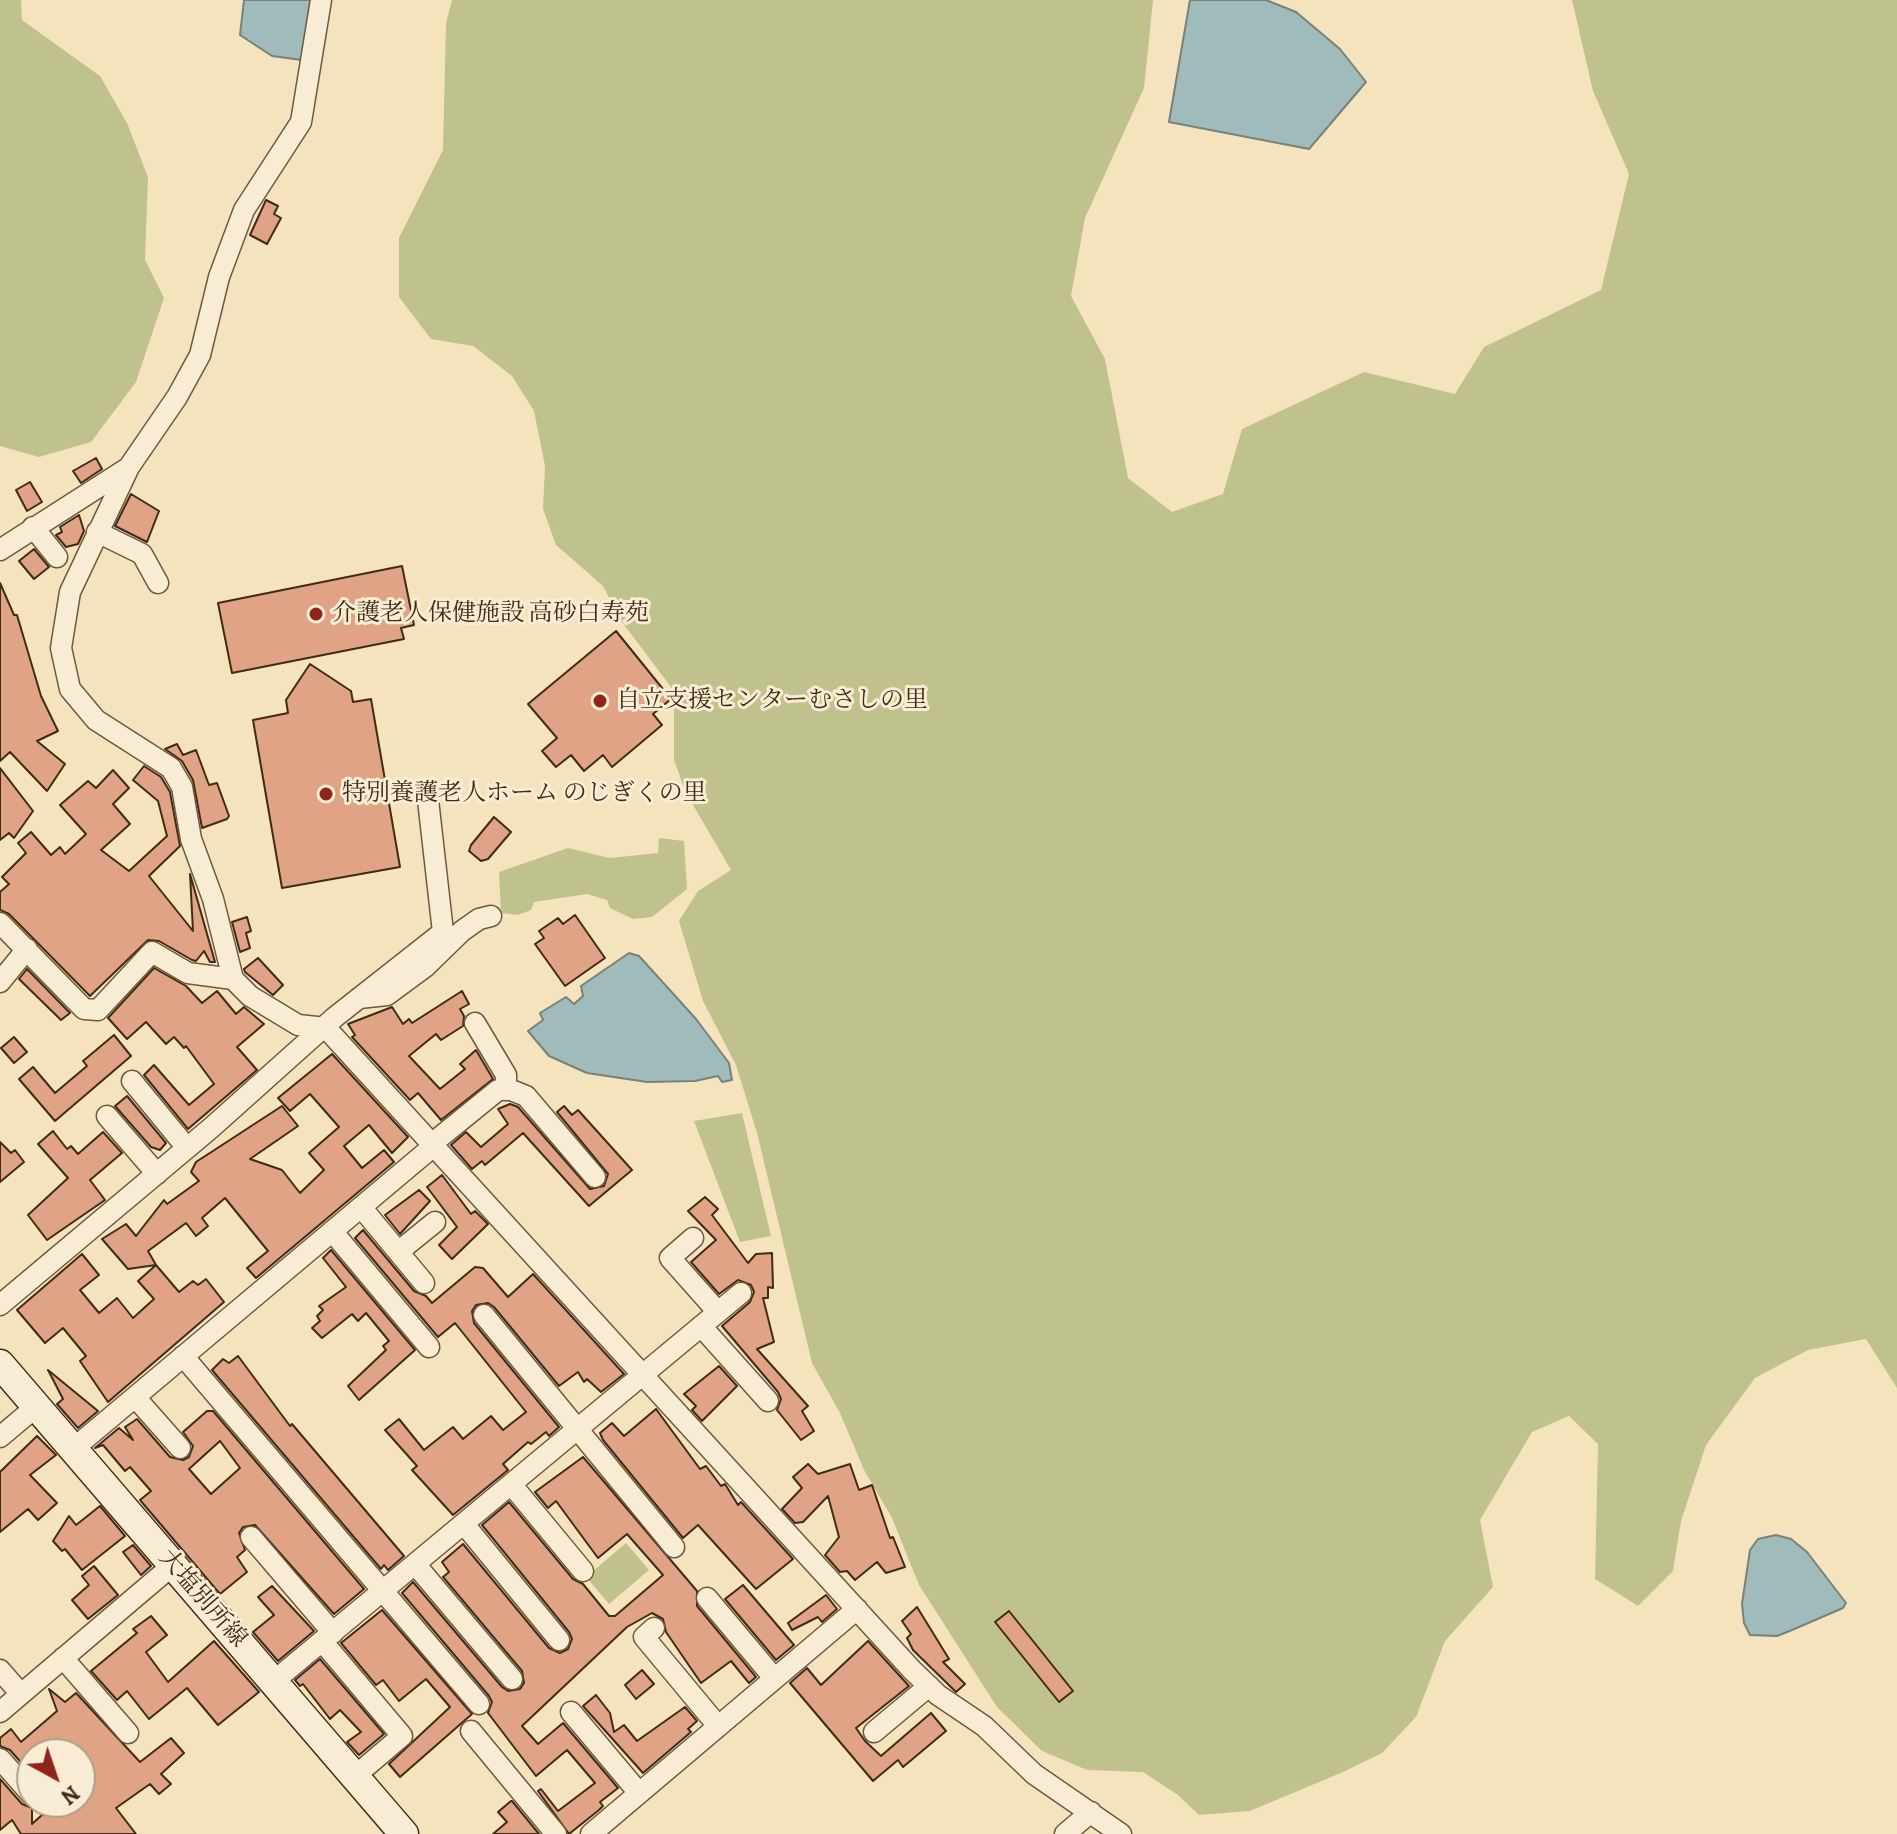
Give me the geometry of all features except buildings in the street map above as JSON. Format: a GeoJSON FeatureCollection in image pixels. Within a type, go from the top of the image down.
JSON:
{"type":"FeatureCollection","features":[{"type":"Feature","properties":{"kind":"main road","name":"大塩別所線"},"geometry":{"type":"LineString","coordinates":[[0,1364],[404,1834]]}},
{"type":"Feature","properties":{"kind":"street"},"geometry":{"type":"LineString","coordinates":[[321,0],[301,122],[244,210],[219,277],[200,355],[177,397],[129,467],[70,592],[61,648],[70,689],[96,720],[171,768],[182,787],[191,839],[213,899],[233,979],[250,996],[298,1025],[326,1028],[435,1143],[929,1686],[984,1726],[1034,1774],[1121,1834]]}},
{"type":"Feature","properties":{"kind":"street"},"geometry":{"type":"LineString","coordinates":[[0,550],[129,467]]}},
{"type":"Feature","properties":{"kind":"street"},"geometry":{"type":"LineString","coordinates":[[33,527],[57,557]]}},
{"type":"Feature","properties":{"kind":"street"},"geometry":{"type":"LineString","coordinates":[[97,532],[142,554],[158,583]]}},
{"type":"Feature","properties":{"kind":"street"},"geometry":{"type":"LineString","coordinates":[[0,1305],[157,1174],[359,998],[443,932],[427,791]]}},
{"type":"Feature","properties":{"kind":"street"},"geometry":{"type":"LineString","coordinates":[[359,998],[387,995],[425,967],[462,931],[479,919],[491,916]]}},
{"type":"Feature","properties":{"kind":"street"},"geometry":{"type":"LineString","coordinates":[[0,923],[84,1009],[98,1010],[152,952],[188,973],[233,979]]}},
{"type":"Feature","properties":{"kind":"street"},"geometry":{"type":"LineString","coordinates":[[0,982],[27,949]]}},
{"type":"Feature","properties":{"kind":"street"},"geometry":{"type":"LineString","coordinates":[[475,1023],[506,1075],[506,1090]]}},
{"type":"Feature","properties":{"kind":"street"},"geometry":{"type":"LineString","coordinates":[[132,1081],[187,1148]]}},
{"type":"Feature","properties":{"kind":"street"},"geometry":{"type":"LineString","coordinates":[[73,1449],[498,1090],[526,1096],[595,1177]]}},
{"type":"Feature","properties":{"kind":"street"},"geometry":{"type":"LineString","coordinates":[[107,1116],[157,1174]]}},
{"type":"Feature","properties":{"kind":"street"},"geometry":{"type":"LineString","coordinates":[[361,1207],[424,1283]]}},
{"type":"Feature","properties":{"kind":"street"},"geometry":{"type":"LineString","coordinates":[[398,1252],[435,1222]]}},
{"type":"Feature","properties":{"kind":"street"},"geometry":{"type":"LineString","coordinates":[[332,1231],[429,1347]]}},
{"type":"Feature","properties":{"kind":"street"},"geometry":{"type":"LineString","coordinates":[[693,1238],[670,1258],[718,1312]]}},
{"type":"Feature","properties":{"kind":"street"},"geometry":{"type":"LineString","coordinates":[[274,1681],[741,1293]]}},
{"type":"Feature","properties":{"kind":"street"},"geometry":{"type":"LineString","coordinates":[[484,1315],[674,1547]]}},
{"type":"Feature","properties":{"kind":"street"},"geometry":{"type":"LineString","coordinates":[[701,1326],[768,1401]]}},
{"type":"Feature","properties":{"kind":"street"},"geometry":{"type":"LineString","coordinates":[[183,1356],[479,1704]]}},
{"type":"Feature","properties":{"kind":"street"},"geometry":{"type":"LineString","coordinates":[[135,1397],[180,1448]]}},
{"type":"Feature","properties":{"kind":"street"},"geometry":{"type":"LineString","coordinates":[[0,1437],[37,1406]]}},
{"type":"Feature","properties":{"kind":"street"},"geometry":{"type":"LineString","coordinates":[[511,1484],[583,1571]]}},
{"type":"Feature","properties":{"kind":"street"},"geometry":{"type":"LineString","coordinates":[[464,1524],[559,1640]]}},
{"type":"Feature","properties":{"kind":"street"},"geometry":{"type":"LineString","coordinates":[[251,1537],[265,1567],[327,1637],[402,1736],[355,1776]]}},
{"type":"Feature","properties":{"kind":"street"},"geometry":{"type":"LineString","coordinates":[[415,1564],[512,1679]]}},
{"type":"Feature","properties":{"kind":"street"},"geometry":{"type":"LineString","coordinates":[[0,1712],[173,1565]]}},
{"type":"Feature","properties":{"kind":"street"},"geometry":{"type":"LineString","coordinates":[[707,1598],[774,1678]]}},
{"type":"Feature","properties":{"kind":"street"},"geometry":{"type":"LineString","coordinates":[[591,1834],[857,1609]]}},
{"type":"Feature","properties":{"kind":"street"},"geometry":{"type":"LineString","coordinates":[[654,1628],[644,1637],[718,1726]]}},
{"type":"Feature","properties":{"kind":"street"},"geometry":{"type":"LineString","coordinates":[[63,1658],[128,1733]]}},
{"type":"Feature","properties":{"kind":"street"},"geometry":{"type":"LineString","coordinates":[[0,1670],[21,1694]]}},
{"type":"Feature","properties":{"kind":"street"},"geometry":{"type":"LineString","coordinates":[[874,1732],[929,1686]]}},
{"type":"Feature","properties":{"kind":"street"},"geometry":{"type":"LineString","coordinates":[[571,1712],[639,1793]]}},
{"type":"Feature","properties":{"kind":"street"},"geometry":{"type":"LineString","coordinates":[[471,1731],[556,1834]]}},
{"type":"Feature","properties":{"kind":"street"},"geometry":{"type":"LineString","coordinates":[[0,1759],[16,1777]]}},
{"type":"Feature","properties":{"kind":"street"},"geometry":{"type":"LineString","coordinates":[[1065,1834],[1091,1812]]}},
{"type":"Feature","properties":{"kind":"green space"},"geometry":{"type":"Polygon","coordinates":[[[0,0],[21,0],[22,20],[100,76],[127,123],[148,177],[145,260],[164,298],[136,382],[91,442],[39,457],[0,446],[0,0]]]}},
{"type":"Feature","properties":{"kind":"green space"},"geometry":{"type":"Polygon","coordinates":[[[452,0],[1153,0],[1144,88],[1085,218],[1071,296],[1105,359],[1128,478],[1172,512],[1223,494],[1242,429],[1364,372],[1455,394],[1484,347],[1601,290],[1629,174],[1593,91],[1572,0],[1897,0],[1897,1388],[1866,1339],[1808,1350],[1755,1378],[1706,1445],[1681,1521],[1673,1571],[1638,1606],[1595,1579],[1598,1444],[1569,1416],[1532,1432],[1480,1520],[1493,1587],[1445,1641],[1416,1717],[1382,1753],[1343,1772],[1250,1811],[1199,1815],[1178,1795],[1143,1772],[1087,1770],[1042,1751],[997,1707],[919,1585],[892,1518],[864,1470],[840,1413],[812,1363],[757,1133],[736,1065],[703,1001],[679,921],[698,891],[731,870],[686,793],[674,760],[674,691],[622,622],[603,586],[556,545],[543,509],[545,466],[534,411],[512,376],[473,346],[431,339],[399,297],[399,238],[443,150],[446,23],[452,0]]]}},
{"type":"Feature","properties":{"kind":"green space"},"geometry":{"type":"Polygon","coordinates":[[[659,838],[684,841],[687,889],[652,917],[633,919],[610,908],[607,900],[587,894],[534,902],[531,910],[518,915],[501,913],[499,872],[568,848],[610,858],[658,853],[659,838]]]}},
{"type":"Feature","properties":{"kind":"green space"},"geometry":{"type":"Polygon","coordinates":[[[742,1113],[771,1236],[740,1242],[694,1121],[742,1113]]]}},
{"type":"Feature","properties":{"kind":"green space"},"geometry":{"type":"Polygon","coordinates":[[[626,1543],[649,1570],[609,1604],[586,1577],[626,1543]]]}},
{"type":"Feature","properties":{"kind":"water"},"geometry":{"type":"Polygon","coordinates":[[[244,0],[313,0],[302,60],[272,56],[240,35],[244,0]]]}},
{"type":"Feature","properties":{"kind":"water"},"geometry":{"type":"Polygon","coordinates":[[[1190,0],[1266,0],[1296,12],[1340,49],[1366,82],[1309,149],[1169,122],[1190,0]]]}},
{"type":"Feature","properties":{"kind":"water"},"geometry":{"type":"Polygon","coordinates":[[[629,953],[639,956],[696,1019],[729,1063],[732,1080],[722,1082],[718,1076],[695,1081],[647,1082],[587,1073],[549,1056],[528,1031],[543,1020],[540,1013],[566,997],[574,1004],[583,996],[581,986],[629,953]]]}},
{"type":"Feature","properties":{"kind":"water"},"geometry":{"type":"Polygon","coordinates":[[[1776,1535],[1791,1539],[1807,1552],[1846,1603],[1843,1608],[1777,1636],[1750,1635],[1744,1623],[1742,1604],[1750,1550],[1758,1539],[1776,1535]]]}},
{"type":"Feature","properties":{"kind":"place","name":"介護老人保健施設 高砂白寿苑"},"geometry":{"type":"Point","coordinates":[316,614]}},
{"type":"Feature","properties":{"kind":"place","name":"自立支援センターむさしの里"},"geometry":{"type":"Point","coordinates":[600,701]}},
{"type":"Feature","properties":{"kind":"place","name":"特別養護老人ホーム のじぎくの里"},"geometry":{"type":"Point","coordinates":[326,794]}}]}
